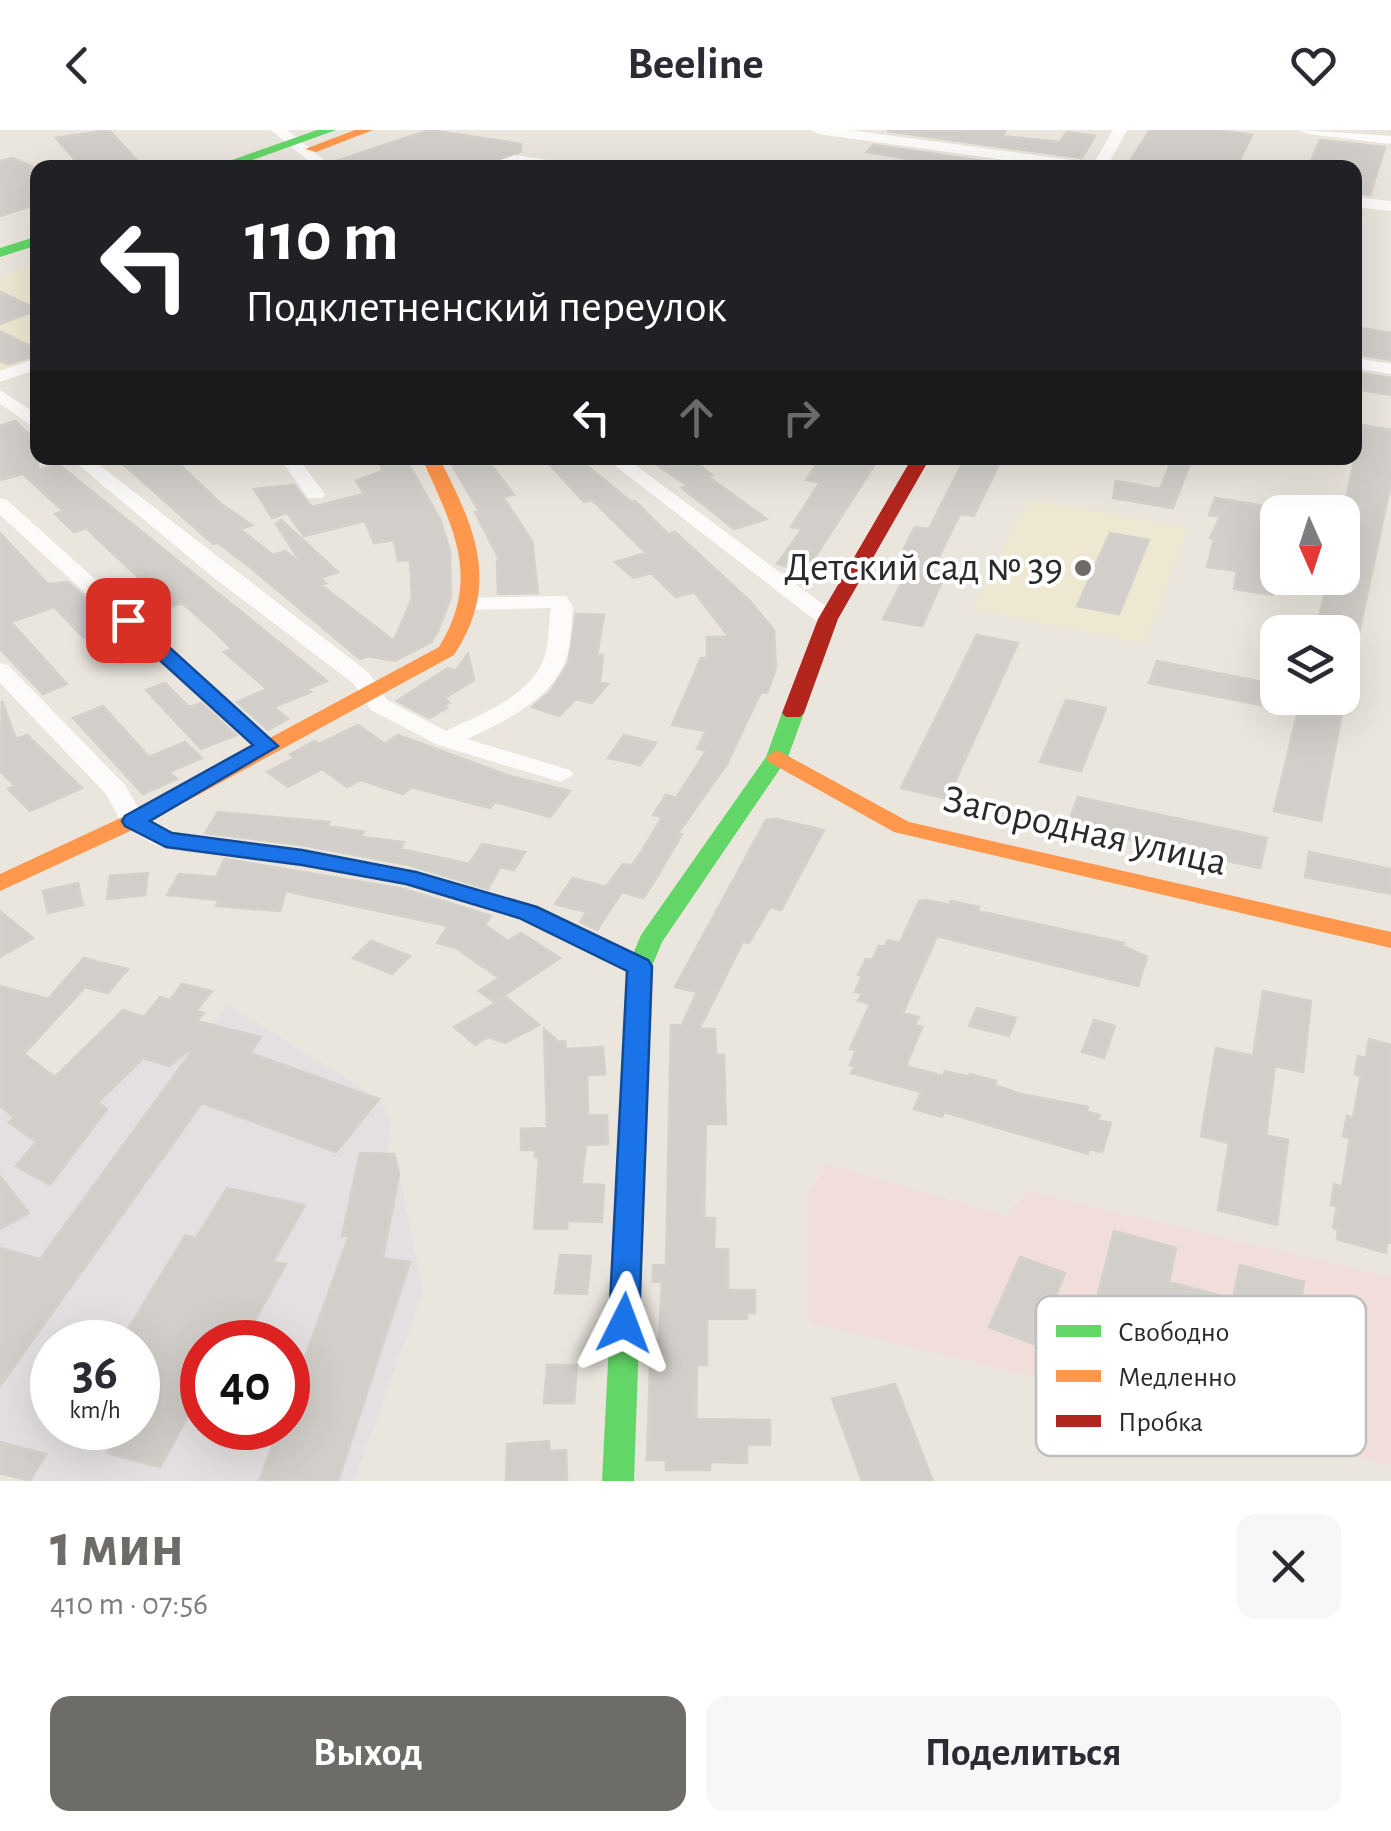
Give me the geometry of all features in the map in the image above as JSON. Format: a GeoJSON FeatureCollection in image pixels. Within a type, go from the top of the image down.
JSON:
{"type":"FeatureCollection","features":[{"type":"Feature","properties":{"kind":"street"},"geometry":{"type":"LineString","coordinates":[[238,160],[330,130]]}},
{"type":"Feature","properties":{"kind":"street"},"geometry":{"type":"LineString","coordinates":[[266,160],[292,141],[367,130]]}},
{"type":"Feature","properties":{"kind":"street"},"geometry":{"type":"LineString","coordinates":[[818,130],[1046,160]]}},
{"type":"Feature","properties":{"kind":"street"},"geometry":{"type":"LineString","coordinates":[[1103,160],[1120,130]]}},
{"type":"Feature","properties":{"kind":"street"},"geometry":{"type":"LineString","coordinates":[[1307,130],[1391,140]]}},
{"type":"Feature","properties":{"kind":"street"},"geometry":{"type":"LineString","coordinates":[[292,141],[317,160]]}},
{"type":"Feature","properties":{"kind":"street"},"geometry":{"type":"LineString","coordinates":[[1362,203],[1391,206]]}},
{"type":"Feature","properties":{"kind":"street"},"geometry":{"type":"LineString","coordinates":[[0,239],[30,229]]}},
{"type":"Feature","properties":{"kind":"street"},"geometry":{"type":"LineString","coordinates":[[0,253],[30,243]]}},
{"type":"Feature","properties":{"kind":"street"},"geometry":{"type":"LineString","coordinates":[[1362,364],[1391,368]]}},
{"type":"Feature","properties":{"kind":"street"},"geometry":{"type":"LineString","coordinates":[[0,377],[30,366]]}},
{"type":"Feature","properties":{"kind":"street"},"geometry":{"type":"LineString","coordinates":[[0,394],[30,418]]}},
{"type":"Feature","properties":{"kind":"street"},"geometry":{"type":"LineString","coordinates":[[88,465],[361,678],[370,686],[370,696]]}},
{"type":"Feature","properties":{"kind":"street"},"geometry":{"type":"LineString","coordinates":[[294,465],[316,494]]}},
{"type":"Feature","properties":{"kind":"street"},"geometry":{"type":"LineString","coordinates":[[0,883],[133,821],[267,746],[370,696],[450,649],[475,587],[471,549],[433,465]]}},
{"type":"Feature","properties":{"kind":"street"},"geometry":{"type":"LineString","coordinates":[[623,465],[828,619]]}},
{"type":"Feature","properties":{"kind":"street"},"geometry":{"type":"LineString","coordinates":[[618,1481],[640,966],[650,941],[777,756],[828,619],[917,465]]}},
{"type":"Feature","properties":{"kind":"street"},"geometry":{"type":"LineString","coordinates":[[0,504],[267,746]]}},
{"type":"Feature","properties":{"kind":"street"},"geometry":{"type":"LineString","coordinates":[[446,740],[508,708],[539,682],[554,662],[562,607],[558,601],[470,603]]}},
{"type":"Feature","properties":{"kind":"street"},"geometry":{"type":"LineString","coordinates":[[0,670],[116,790],[133,821],[166,840],[408,877],[528,912],[640,966]]}},
{"type":"Feature","properties":{"kind":"street"},"geometry":{"type":"LineString","coordinates":[[370,696],[400,718],[446,740],[561,775]]}},
{"type":"Feature","properties":{"kind":"street","name":"Загородная улица"},"geometry":{"type":"LineString","coordinates":[[777,756],[902,827],[1391,940]]}},
{"type":"Feature","properties":{"kind":"shaded area"},"geometry":{"type":"Polygon","coordinates":[[[30,266],[30,359],[0,370],[0,277],[30,266]]]}},
{"type":"Feature","properties":{"kind":"shaded area","name":"Детский сад № 39"},"geometry":{"type":"Polygon","coordinates":[[[1029,499],[1188,528],[1145,643],[973,609],[1029,499]]]}},
{"type":"Feature","properties":{"kind":"shaded area"},"geometry":{"type":"Polygon","coordinates":[[[227,1004],[379,1099],[390,1120],[388,1153],[394,1154],[423,1292],[354,1481],[29,1481],[0,1473],[0,1046],[7,1041],[55,1077],[123,1010],[205,1035],[227,1004]]]}},
{"type":"Feature","properties":{"kind":"shaded area"},"geometry":{"type":"Polygon","coordinates":[[[827,1164],[1007,1216],[1026,1191],[1391,1277],[1391,1465],[1354,1456],[1366,1456],[1366,1296],[1036,1296],[1036,1378],[809,1322],[809,1191],[827,1164]]]}},
{"type":"Feature","properties":{"kind":"building"},"geometry":{"type":"Polygon","coordinates":[[[109,130],[137,160],[75,160],[56,138],[109,130]]]}},
{"type":"Feature","properties":{"kind":"building"},"geometry":{"type":"Polygon","coordinates":[[[429,130],[521,144],[520,152],[498,160],[339,160],[429,130]]]}},
{"type":"Feature","properties":{"kind":"building"},"geometry":{"type":"Polygon","coordinates":[[[1006,130],[1002,136],[1060,142],[1067,132],[1095,136],[1082,158],[887,131],[1006,130]]]}},
{"type":"Feature","properties":{"kind":"building"},"geometry":{"type":"Polygon","coordinates":[[[1150,130],[1218,130],[1252,135],[1240,160],[1131,160],[1150,130]]]}},
{"type":"Feature","properties":{"kind":"building"},"geometry":{"type":"Polygon","coordinates":[[[1320,140],[1385,147],[1370,195],[1362,194],[1362,160],[1311,160],[1320,140]]]}},
{"type":"Feature","properties":{"kind":"building"},"geometry":{"type":"Polygon","coordinates":[[[873,145],[977,160],[912,160],[867,152],[873,145]]]}},
{"type":"Feature","properties":{"kind":"building"},"geometry":{"type":"Polygon","coordinates":[[[12,158],[30,166],[30,207],[0,216],[0,161],[12,158]]]}},
{"type":"Feature","properties":{"kind":"building"},"geometry":{"type":"Polygon","coordinates":[[[0,292],[30,305],[30,313],[0,324],[0,292]]]}},
{"type":"Feature","properties":{"kind":"building"},"geometry":{"type":"Polygon","coordinates":[[[1362,328],[1391,333],[1391,360],[1362,355],[1362,328]]]}},
{"type":"Feature","properties":{"kind":"building"},"geometry":{"type":"Polygon","coordinates":[[[0,331],[30,346],[30,357],[8,364],[0,361],[0,331]]]}},
{"type":"Feature","properties":{"kind":"building"},"geometry":{"type":"Polygon","coordinates":[[[1362,373],[1391,378],[1391,395],[1362,390],[1362,373]]]}},
{"type":"Feature","properties":{"kind":"building"},"geometry":{"type":"Polygon","coordinates":[[[15,421],[30,435],[30,465],[38,465],[38,470],[59,465],[327,681],[274,707],[288,719],[268,730],[237,702],[267,689],[224,652],[232,649],[214,631],[182,603],[170,607],[86,528],[74,532],[55,514],[63,511],[23,474],[0,480],[0,426],[15,421]]]}},
{"type":"Feature","properties":{"kind":"building"},"geometry":{"type":"Polygon","coordinates":[[[1362,425],[1391,430],[1391,483],[1360,628],[1360,615],[1319,615],[1325,595],[1360,595],[1360,495],[1347,495],[1353,465],[1362,465],[1362,425]]]}},
{"type":"Feature","properties":{"kind":"building"},"geometry":{"type":"Polygon","coordinates":[[[124,465],[180,465],[220,503],[252,525],[240,529],[273,555],[285,551],[302,564],[276,524],[281,520],[338,572],[320,578],[326,583],[321,585],[394,641],[412,598],[410,560],[398,561],[394,540],[374,543],[365,521],[304,536],[287,513],[272,518],[254,489],[294,485],[312,507],[364,494],[356,481],[382,471],[381,465],[409,465],[440,519],[450,551],[451,597],[431,642],[395,661],[368,656],[360,659],[251,568],[218,543],[213,544],[124,465]]]}},
{"type":"Feature","properties":{"kind":"building"},"geometry":{"type":"Polygon","coordinates":[[[452,465],[492,465],[514,495],[503,497],[532,541],[538,593],[498,594],[500,561],[475,512],[479,511],[452,465]]]}},
{"type":"Feature","properties":{"kind":"building"},"geometry":{"type":"Polygon","coordinates":[[[550,465],[586,465],[631,502],[635,501],[668,534],[675,532],[750,601],[774,630],[776,668],[767,693],[761,692],[727,764],[678,833],[682,834],[643,898],[622,892],[597,930],[580,922],[587,912],[555,904],[573,878],[606,887],[623,864],[631,866],[642,851],[662,817],[653,815],[666,795],[676,798],[706,751],[697,749],[706,731],[672,725],[701,658],[707,659],[707,637],[729,637],[694,592],[676,597],[651,573],[634,578],[615,562],[646,553],[592,500],[584,502],[550,465]]]}},
{"type":"Feature","properties":{"kind":"building"},"geometry":{"type":"Polygon","coordinates":[[[657,465],[700,465],[712,475],[707,476],[767,519],[734,529],[682,488],[688,486],[657,465]]]}},
{"type":"Feature","properties":{"kind":"building"},"geometry":{"type":"Polygon","coordinates":[[[816,465],[874,465],[806,571],[777,564],[802,529],[791,527],[820,482],[806,480],[816,465]]]}},
{"type":"Feature","properties":{"kind":"building"},"geometry":{"type":"Polygon","coordinates":[[[961,465],[999,465],[974,516],[960,514],[930,575],[944,577],[922,626],[883,619],[906,574],[892,572],[915,527],[929,529],[961,465]]]}},
{"type":"Feature","properties":{"kind":"building"},"geometry":{"type":"Polygon","coordinates":[[[1170,465],[1189,465],[1173,508],[1113,498],[1116,481],[1160,489],[1170,465]]]}},
{"type":"Feature","properties":{"kind":"building"},"geometry":{"type":"Polygon","coordinates":[[[1215,498],[1260,505],[1260,593],[1234,589],[1237,571],[1207,567],[1214,539],[1210,538],[1220,517],[1209,515],[1215,498]]]}},
{"type":"Feature","properties":{"kind":"building"},"geometry":{"type":"Polygon","coordinates":[[[0,533],[48,584],[68,582],[146,653],[120,663],[88,635],[83,637],[54,607],[11,622],[67,684],[43,694],[0,649],[0,533]]]}},
{"type":"Feature","properties":{"kind":"building"},"geometry":{"type":"Polygon","coordinates":[[[1110,533],[1149,540],[1119,614],[1077,606],[1110,533]]]}},
{"type":"Feature","properties":{"kind":"building"},"geometry":{"type":"Polygon","coordinates":[[[576,614],[604,615],[597,655],[603,655],[600,682],[608,684],[592,703],[576,699],[559,716],[532,707],[551,691],[568,664],[576,614]]]}},
{"type":"Feature","properties":{"kind":"building"},"geometry":{"type":"Polygon","coordinates":[[[977,635],[1018,643],[947,799],[901,788],[977,635]]]}},
{"type":"Feature","properties":{"kind":"building"},"geometry":{"type":"Polygon","coordinates":[[[468,654],[474,680],[445,698],[447,708],[429,718],[397,701],[448,668],[455,671],[468,654]]]}},
{"type":"Feature","properties":{"kind":"building"},"geometry":{"type":"Polygon","coordinates":[[[1157,661],[1260,682],[1260,705],[1149,683],[1157,661]]]}},
{"type":"Feature","properties":{"kind":"building"},"geometry":{"type":"Polygon","coordinates":[[[165,683],[189,707],[201,703],[236,735],[201,749],[146,690],[165,683]]]}},
{"type":"Feature","properties":{"kind":"building"},"geometry":{"type":"Polygon","coordinates":[[[1066,700],[1106,708],[1081,771],[1040,762],[1066,700]]]}},
{"type":"Feature","properties":{"kind":"building"},"geometry":{"type":"Polygon","coordinates":[[[2,701],[16,739],[27,735],[82,788],[30,811],[8,789],[15,786],[0,771],[2,701]]]}},
{"type":"Feature","properties":{"kind":"building"},"geometry":{"type":"Polygon","coordinates":[[[103,706],[149,757],[185,742],[202,758],[169,772],[177,779],[143,794],[73,718],[103,706]]]}},
{"type":"Feature","properties":{"kind":"building"},"geometry":{"type":"Polygon","coordinates":[[[1297,715],[1342,715],[1321,821],[1274,811],[1297,715]]]}},
{"type":"Feature","properties":{"kind":"building"},"geometry":{"type":"Polygon","coordinates":[[[358,725],[385,744],[398,735],[510,776],[570,791],[550,817],[495,802],[490,808],[411,787],[403,794],[361,780],[347,787],[322,769],[288,787],[267,772],[315,741],[319,744],[358,725]]]}},
{"type":"Feature","properties":{"kind":"building"},"geometry":{"type":"Polygon","coordinates":[[[624,735],[656,743],[640,765],[608,758],[624,735]]]}},
{"type":"Feature","properties":{"kind":"building"},"geometry":{"type":"Polygon","coordinates":[[[1078,797],[1267,838],[1260,868],[1067,826],[1078,797]]]}},
{"type":"Feature","properties":{"kind":"building"},"geometry":{"type":"Polygon","coordinates":[[[218,812],[330,822],[328,826],[364,832],[361,837],[404,842],[401,849],[469,864],[482,844],[525,852],[514,870],[500,867],[488,889],[409,865],[302,845],[205,833],[218,812]]]}},
{"type":"Feature","properties":{"kind":"building"},"geometry":{"type":"Polygon","coordinates":[[[766,820],[824,830],[781,910],[770,907],[749,943],[743,942],[699,1029],[715,1029],[716,1055],[724,1055],[726,1124],[706,1124],[704,1218],[715,1218],[714,1249],[728,1249],[728,1290],[755,1290],[755,1313],[747,1312],[747,1319],[707,1319],[707,1365],[697,1365],[696,1419],[770,1420],[770,1445],[747,1445],[747,1463],[710,1462],[710,1470],[666,1470],[666,1460],[647,1460],[651,1338],[659,1338],[662,1282],[653,1282],[653,1265],[666,1265],[671,1025],[682,1025],[697,992],[675,987],[766,820]]]}},
{"type":"Feature","properties":{"kind":"building"},"geometry":{"type":"Polygon","coordinates":[[[1309,852],[1391,869],[1391,894],[1305,877],[1309,852]]]}},
{"type":"Feature","properties":{"kind":"building"},"geometry":{"type":"Polygon","coordinates":[[[225,859],[404,889],[491,916],[485,925],[508,941],[521,933],[560,958],[494,1002],[479,991],[499,978],[456,948],[437,943],[448,926],[286,891],[280,911],[216,906],[219,900],[167,895],[179,874],[216,877],[225,859]]]}},
{"type":"Feature","properties":{"kind":"building"},"geometry":{"type":"Polygon","coordinates":[[[148,873],[145,895],[107,899],[110,876],[148,873]]]}},
{"type":"Feature","properties":{"kind":"building"},"geometry":{"type":"Polygon","coordinates":[[[78,883],[83,905],[48,913],[43,891],[78,883]]]}},
{"type":"Feature","properties":{"kind":"building"},"geometry":{"type":"Polygon","coordinates":[[[919,901],[979,907],[978,911],[1124,943],[1123,946],[1147,957],[1138,986],[937,936],[903,1013],[919,1017],[915,1025],[922,1027],[906,1066],[943,1076],[945,1071],[969,1077],[970,1074],[1021,1094],[1088,1107],[1087,1111],[1100,1115],[1098,1120],[1111,1123],[1102,1152],[1089,1149],[1088,1154],[944,1112],[942,1117],[914,1109],[921,1092],[851,1073],[856,1050],[850,1049],[870,1004],[858,1001],[862,993],[855,992],[862,976],[858,975],[879,946],[884,947],[888,940],[900,943],[919,901]]]}},
{"type":"Feature","properties":{"kind":"building"},"geometry":{"type":"Polygon","coordinates":[[[0,911],[33,938],[0,957],[0,911]]]}},
{"type":"Feature","properties":{"kind":"building"},"geometry":{"type":"Polygon","coordinates":[[[371,941],[410,956],[392,974],[353,958],[371,941]]]}},
{"type":"Feature","properties":{"kind":"building"},"geometry":{"type":"Polygon","coordinates":[[[84,958],[96,961],[98,969],[99,962],[128,969],[108,993],[85,987],[24,1054],[55,1077],[123,1010],[144,1017],[160,997],[170,1000],[182,984],[212,991],[196,1011],[204,1013],[197,1021],[261,1037],[250,1053],[379,1099],[336,1152],[202,1103],[47,1320],[30,1320],[30,1344],[0,1386],[0,1248],[40,1259],[198,1043],[169,1066],[143,1058],[98,1102],[107,1109],[50,1185],[16,1166],[36,1142],[9,1122],[15,1118],[0,1106],[0,986],[48,999],[84,958]]]}},
{"type":"Feature","properties":{"kind":"building"},"geometry":{"type":"Polygon","coordinates":[[[1263,991],[1311,1001],[1303,1072],[1275,1066],[1266,1135],[1288,1140],[1277,1225],[1218,1210],[1229,1143],[1201,1136],[1216,1048],[1253,1056],[1263,991]]]}},
{"type":"Feature","properties":{"kind":"building"},"geometry":{"type":"Polygon","coordinates":[[[506,997],[539,1025],[505,1043],[488,1037],[475,1045],[454,1027],[506,997]]]}},
{"type":"Feature","properties":{"kind":"building"},"geometry":{"type":"Polygon","coordinates":[[[977,1008],[1016,1018],[1009,1036],[969,1026],[977,1008]]]}},
{"type":"Feature","properties":{"kind":"building"},"geometry":{"type":"Polygon","coordinates":[[[1094,1020],[1115,1026],[1104,1058],[1082,1052],[1094,1020]]]}},
{"type":"Feature","properties":{"kind":"building"},"geometry":{"type":"Polygon","coordinates":[[[544,1029],[559,1042],[565,1041],[566,1049],[603,1047],[605,1074],[587,1075],[588,1115],[607,1115],[608,1144],[586,1145],[581,1184],[604,1185],[602,1222],[568,1221],[567,1229],[534,1229],[539,1157],[535,1157],[535,1150],[521,1150],[521,1129],[547,1128],[544,1029]]]}},
{"type":"Feature","properties":{"kind":"building"},"geometry":{"type":"Polygon","coordinates":[[[1369,1039],[1391,1045],[1391,1243],[1387,1242],[1386,1253],[1337,1239],[1338,1230],[1333,1228],[1337,1207],[1331,1205],[1334,1184],[1342,1187],[1350,1138],[1343,1136],[1347,1116],[1353,1118],[1361,1076],[1355,1074],[1358,1056],[1366,1058],[1369,1039]]]}},
{"type":"Feature","properties":{"kind":"building"},"geometry":{"type":"Polygon","coordinates":[[[360,1153],[394,1154],[399,1174],[383,1258],[410,1262],[338,1481],[259,1481],[271,1450],[310,1450],[310,1343],[349,1236],[342,1236],[360,1153]]]}},
{"type":"Feature","properties":{"kind":"building"},"geometry":{"type":"Polygon","coordinates":[[[0,1176],[29,1213],[0,1229],[0,1176]]]}},
{"type":"Feature","properties":{"kind":"building"},"geometry":{"type":"Polygon","coordinates":[[[227,1188],[305,1205],[273,1262],[286,1264],[255,1320],[180,1320],[180,1431],[160,1467],[107,1453],[160,1450],[160,1320],[133,1320],[185,1236],[196,1238],[227,1188]]]}},
{"type":"Feature","properties":{"kind":"building"},"geometry":{"type":"Polygon","coordinates":[[[1114,1231],[1176,1248],[1169,1282],[1222,1296],[1097,1296],[1114,1231]]]}},
{"type":"Feature","properties":{"kind":"building"},"geometry":{"type":"Polygon","coordinates":[[[560,1255],[591,1256],[587,1294],[555,1293],[560,1255]]]}},
{"type":"Feature","properties":{"kind":"building"},"geometry":{"type":"Polygon","coordinates":[[[1020,1257],[1065,1273],[1056,1296],[1036,1296],[1036,1345],[989,1327],[1020,1257]]]}},
{"type":"Feature","properties":{"kind":"building"},"geometry":{"type":"Polygon","coordinates":[[[1240,1265],[1304,1282],[1302,1296],[1234,1296],[1240,1265]]]}},
{"type":"Feature","properties":{"kind":"building"},"geometry":{"type":"Polygon","coordinates":[[[547,1365],[577,1365],[574,1403],[544,1403],[547,1365]]]}},
{"type":"Feature","properties":{"kind":"building"},"geometry":{"type":"Polygon","coordinates":[[[895,1384],[933,1481],[862,1481],[832,1399],[895,1384]]]}},
{"type":"Feature","properties":{"kind":"building"},"geometry":{"type":"Polygon","coordinates":[[[549,1441],[549,1451],[566,1450],[567,1481],[506,1481],[507,1444],[549,1441]]]}},
{"type":"Feature","properties":{"kind":"building"},"geometry":{"type":"Polygon","coordinates":[[[0,1442],[46,1454],[30,1481],[0,1473],[0,1442]]]}},
{"type":"Feature","properties":{"kind":"traffic: fast"},"geometry":{"type":"LineString","coordinates":[[239,160],[330,130]]}},
{"type":"Feature","properties":{"kind":"traffic: fast"},"geometry":{"type":"LineString","coordinates":[[0,253],[30,243]]}},
{"type":"Feature","properties":{"kind":"traffic: fast"},"geometry":{"type":"LineString","coordinates":[[618,1481],[640,966],[650,941],[777,757],[793,713]]}},
{"type":"Feature","properties":{"kind":"traffic: slow"},"geometry":{"type":"LineString","coordinates":[[311,149],[367,130]]}},
{"type":"Feature","properties":{"kind":"traffic: slow"},"geometry":{"type":"LineString","coordinates":[[0,883],[133,821],[447,651],[461,627],[471,579],[463,530],[433,465]]}},
{"type":"Feature","properties":{"kind":"traffic: slow"},"geometry":{"type":"LineString","coordinates":[[777,757],[902,827],[1391,940]]}},
{"type":"Feature","properties":{"kind":"traffic: jam"},"geometry":{"type":"LineString","coordinates":[[793,713],[828,619],[917,465]]}},
{"type":"Feature","properties":{"kind":"place","name":"Детский сад № 39"},"geometry":{"type":"Point","coordinates":[1083,568]}},
{"type":"Feature","properties":{"kind":"route"},"geometry":{"type":"LineString","coordinates":[[128,620],[267,746],[133,821],[166,840],[408,877],[528,912],[640,966],[624,1323]]}}]}
